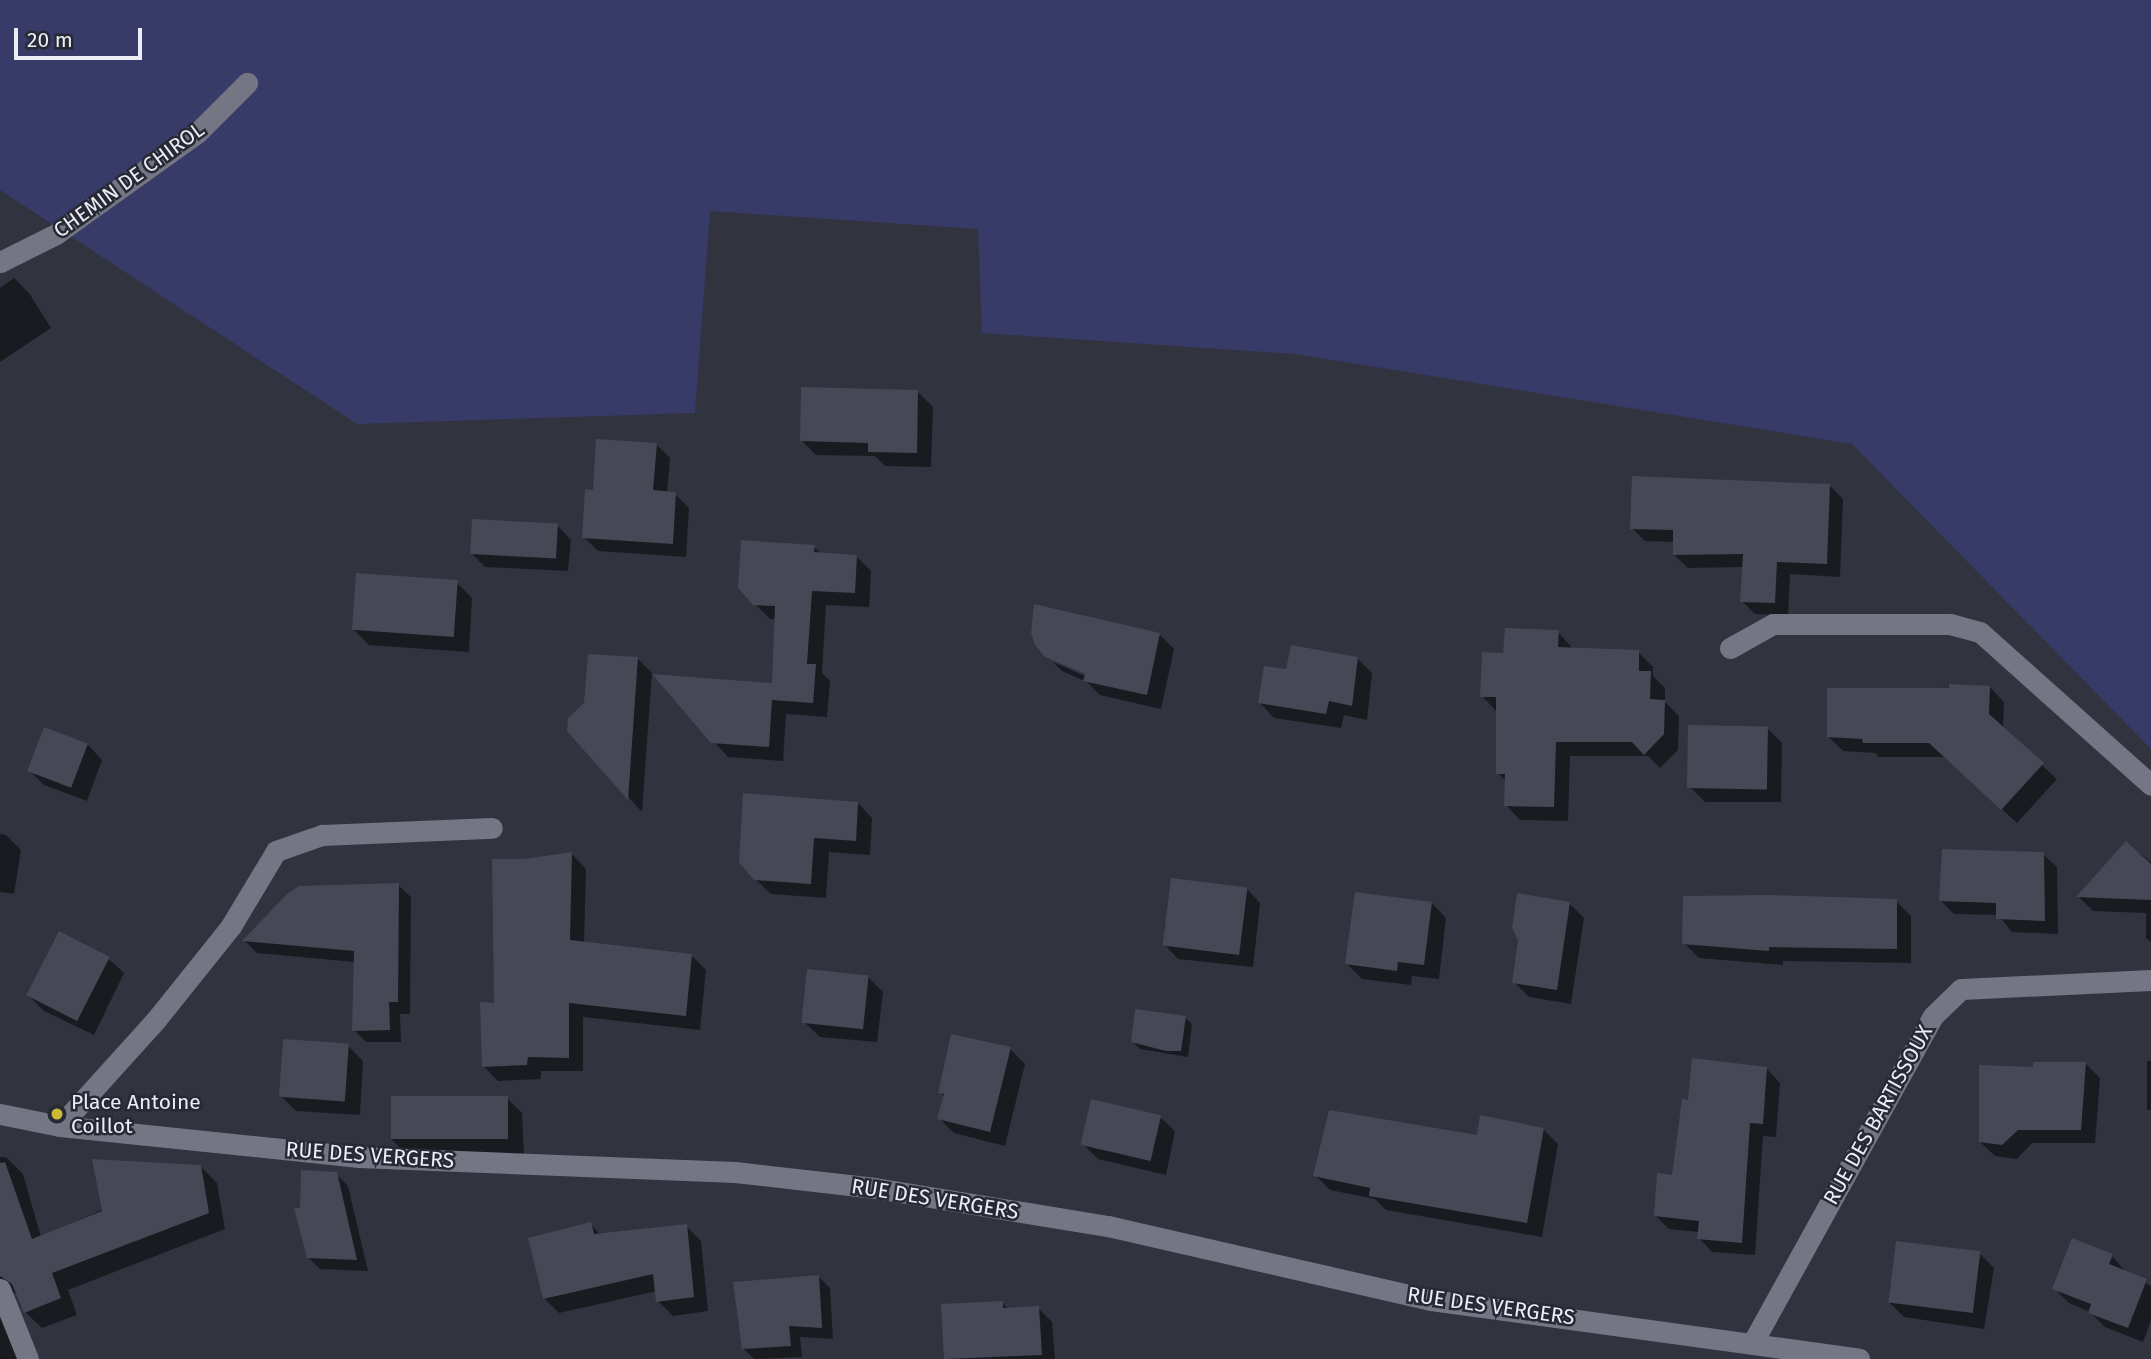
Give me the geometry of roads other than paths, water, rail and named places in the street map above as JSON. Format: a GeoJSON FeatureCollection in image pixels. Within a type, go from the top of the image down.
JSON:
{"type":"FeatureCollection","features":[{"type":"Feature","properties":{"kind":"street","name":"CHEMIN DE CHIROL"},"geometry":{"type":"LineString","coordinates":[[0,262],[56,234],[197,134],[247,83]]}},
{"type":"Feature","properties":{"kind":"street"},"geometry":{"type":"LineString","coordinates":[[1730,649],[1773,624],[1950,624],[1980,632],[2151,785]]}},
{"type":"Feature","properties":{"kind":"street"},"geometry":{"type":"LineString","coordinates":[[60,1126],[155,1021],[231,926],[276,851],[322,835],[492,828]]}},
{"type":"Feature","properties":{"kind":"street","name":"RUE DES BARTISSOUX"},"geometry":{"type":"LineString","coordinates":[[1753,1342],[1933,1016],[1961,989],[2151,980]]}},
{"type":"Feature","properties":{"kind":"street","name":"RUE DES VERGERS"},"geometry":{"type":"LineString","coordinates":[[0,1114],[60,1126],[359,1157],[736,1172],[875,1188],[1108,1226],[1431,1300],[1753,1342],[1859,1359]]}},
{"type":"Feature","properties":{"kind":"street"},"geometry":{"type":"LineString","coordinates":[[0,1289],[28,1359]]}},
{"type":"Feature","properties":{"kind":"place","name":"Place Antoine Coillot"},"geometry":{"type":"Point","coordinates":[57,1114]}}]}
